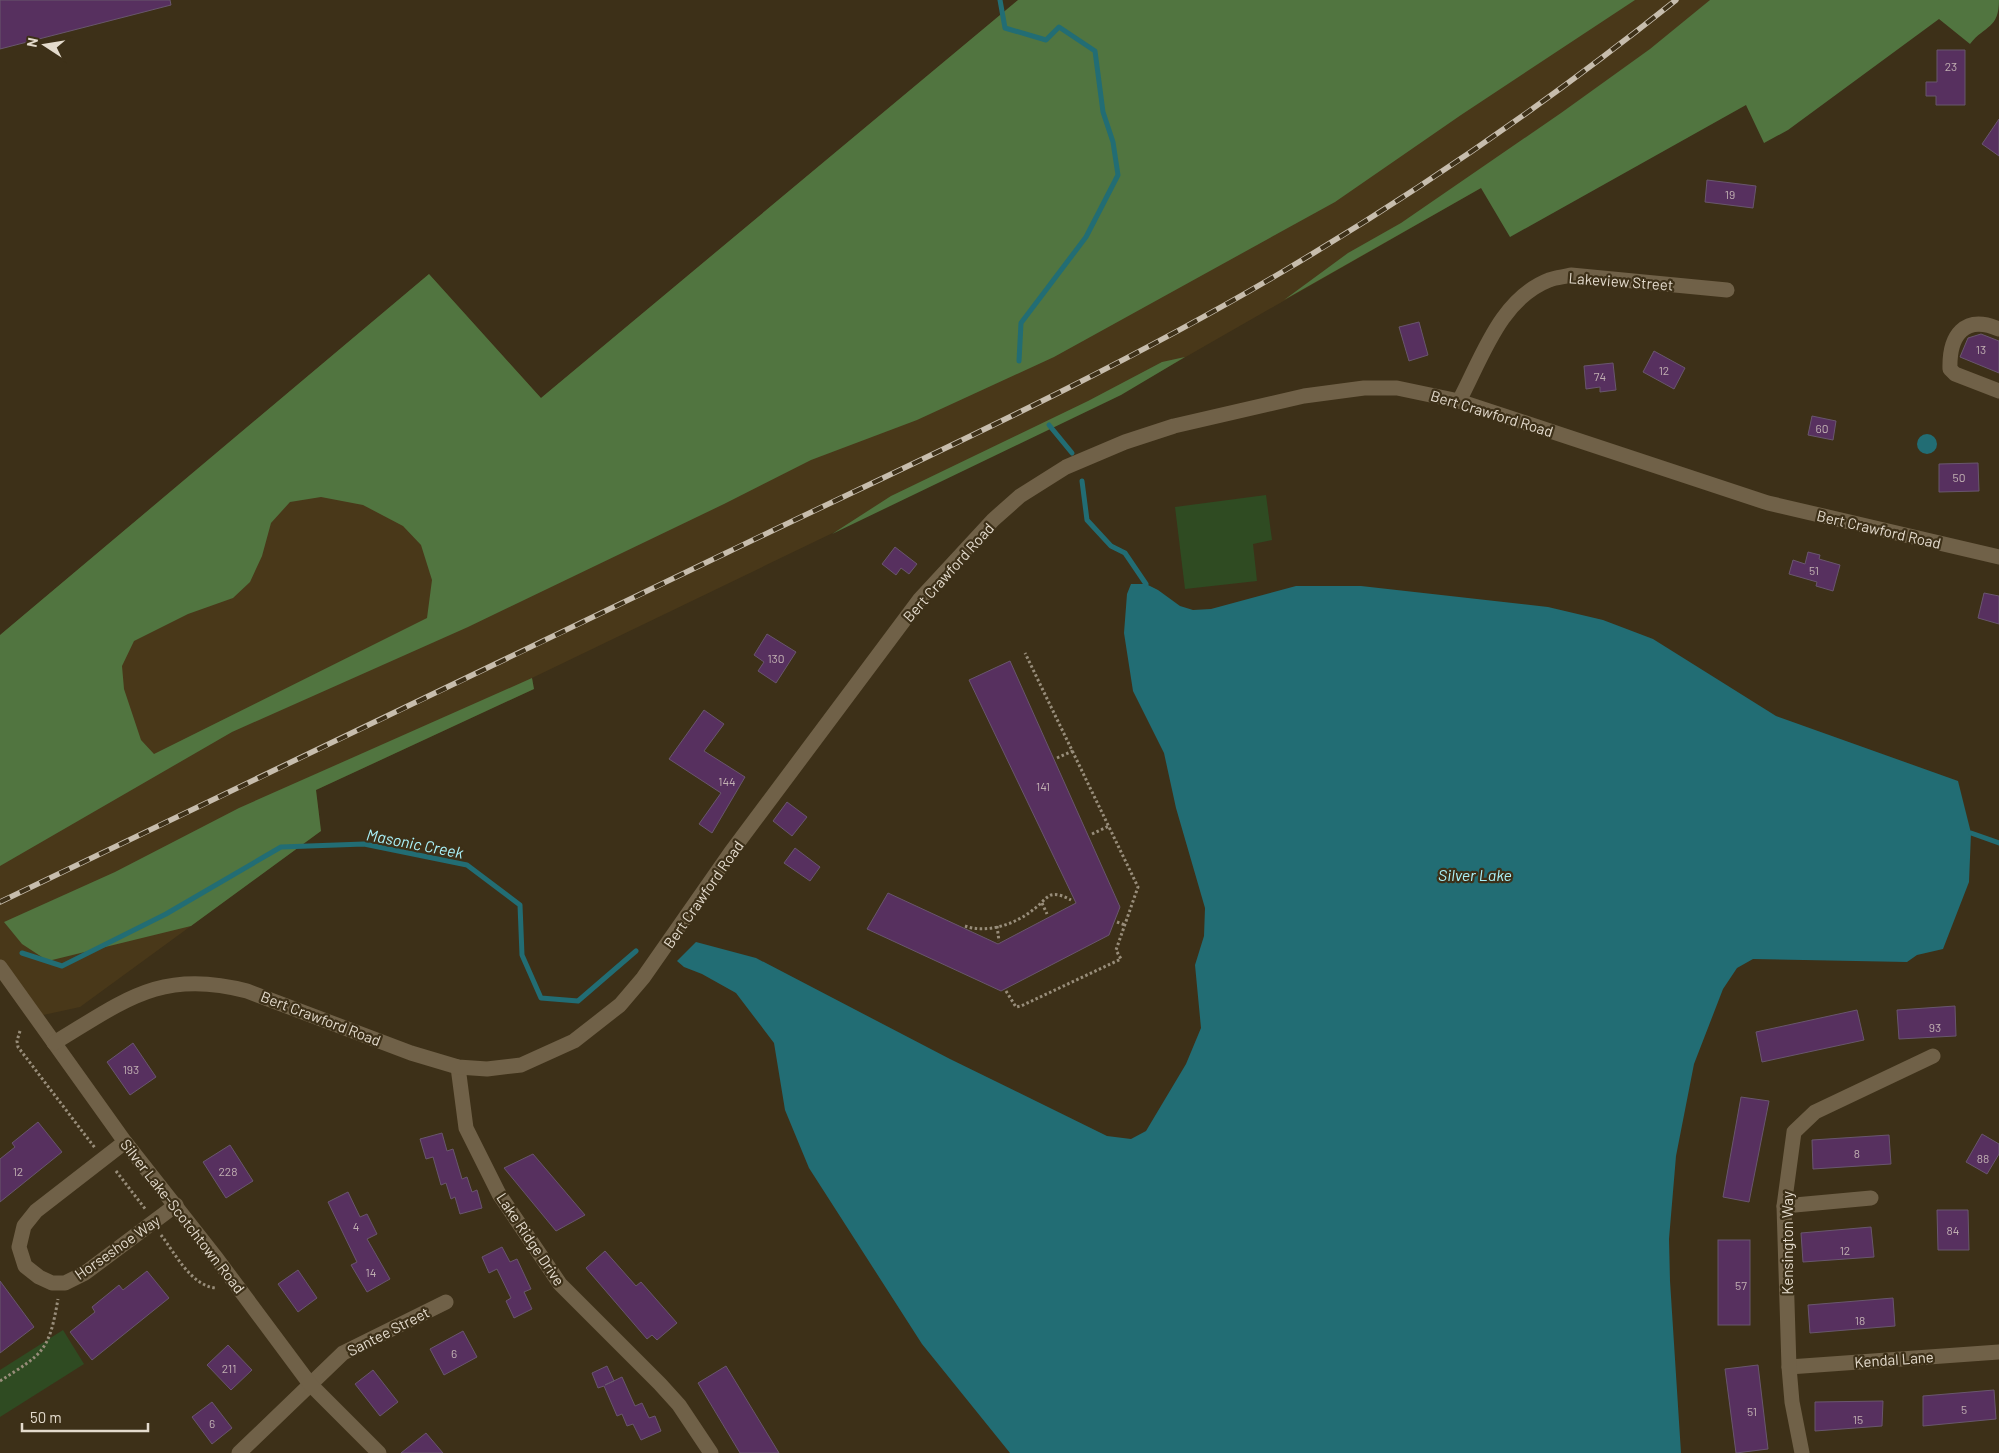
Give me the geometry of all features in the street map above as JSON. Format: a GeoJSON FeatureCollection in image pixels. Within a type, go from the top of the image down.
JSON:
{"type":"FeatureCollection","features":[{"type":"Feature","properties":{"kind":"street","name":"Lakeview Street"},"geometry":{"type":"LineString","coordinates":[[1459,400],[1500,322],[1514,304],[1529,290],[1550,279],[1571,275],[1728,290]]}},
{"type":"Feature","properties":{"kind":"street"},"geometry":{"type":"LineString","coordinates":[[1999,328],[1979,322],[1966,327],[1958,333],[1950,360],[1950,370],[1955,374],[1999,391]]}},
{"type":"Feature","properties":{"kind":"street","name":"Bert Crawford Road"},"geometry":{"type":"LineString","coordinates":[[54,1043],[142,991],[172,984],[206,982],[247,991],[411,1053],[458,1067],[504,1068],[539,1059],[574,1042],[620,1005],[643,978],[731,852],[920,599],[993,520],[1020,496],[1066,466],[1125,442],[1174,426],[1304,396],[1364,388],[1397,388],[1459,400],[1768,503],[1999,557]]}},
{"type":"Feature","properties":{"kind":"street","name":"Silver Lake-Scotchtown Road"},"geometry":{"type":"LineString","coordinates":[[0,967],[125,1142],[176,1205],[310,1384],[378,1453]]}},
{"type":"Feature","properties":{"kind":"street","name":"Kensington Way"},"geometry":{"type":"LineString","coordinates":[[1802,1453],[1792,1402],[1789,1367],[1784,1206],[1794,1132],[1815,1112],[1933,1056]]}},
{"type":"Feature","properties":{"kind":"street","name":"Lake Ridge Drive"},"geometry":{"type":"LineString","coordinates":[[458,1067],[466,1128],[499,1194],[560,1284],[679,1405],[711,1453]]}},
{"type":"Feature","properties":{"kind":"street","name":"Horseshoe Way"},"geometry":{"type":"LineString","coordinates":[[125,1142],[36,1211],[24,1226],[19,1247],[25,1266],[39,1277],[52,1283],[65,1283],[85,1273],[176,1205]]}},
{"type":"Feature","properties":{"kind":"street"},"geometry":{"type":"LineString","coordinates":[[1784,1206],[1871,1198]]}},
{"type":"Feature","properties":{"kind":"street","name":"Santee Street"},"geometry":{"type":"LineString","coordinates":[[239,1453],[343,1353],[446,1302]]}},
{"type":"Feature","properties":{"kind":"street","name":"Kendal Lane"},"geometry":{"type":"LineString","coordinates":[[1789,1367],[1999,1352]]}},
{"type":"Feature","properties":{"kind":"path"},"geometry":{"type":"LineString","coordinates":[[1006,991],[1012,1005],[1016,1008],[1120,959],[1116,950],[1138,887],[1025,653]]}},
{"type":"Feature","properties":{"kind":"path"},"geometry":{"type":"LineString","coordinates":[[1057,758],[1072,751]]}},
{"type":"Feature","properties":{"kind":"path"},"geometry":{"type":"LineString","coordinates":[[1092,834],[1109,826]]}},
{"type":"Feature","properties":{"kind":"path"},"geometry":{"type":"LineString","coordinates":[[965,926],[978,930],[1014,922],[1049,896],[1058,895],[1071,900]]}},
{"type":"Feature","properties":{"kind":"path"},"geometry":{"type":"LineString","coordinates":[[1042,903],[1047,914]]}},
{"type":"Feature","properties":{"kind":"path"},"geometry":{"type":"LineString","coordinates":[[1117,922],[1125,925]]}},
{"type":"Feature","properties":{"kind":"path"},"geometry":{"type":"LineString","coordinates":[[997,926],[999,941]]}},
{"type":"Feature","properties":{"kind":"path"},"geometry":{"type":"LineString","coordinates":[[116,1171],[149,1214]]}},
{"type":"Feature","properties":{"kind":"path"},"geometry":{"type":"LineString","coordinates":[[159,1234],[194,1278],[201,1284],[216,1288]]}},
{"type":"Feature","properties":{"kind":"path"},"geometry":{"type":"LineString","coordinates":[[58,1298],[64,1296]]}},
{"type":"Feature","properties":{"kind":"shaded area"},"geometry":{"type":"Polygon","coordinates":[[[1018,0],[1792,0],[1481,188],[1121,394],[532,678],[534,689],[316,790],[321,831],[80,1007],[34,1017],[0,969],[0,635],[429,274],[541,398],[1018,0]]]}},
{"type":"Feature","properties":{"kind":"green space"},"geometry":{"type":"Polygon","coordinates":[[[1018,0],[1635,0],[1461,115],[1335,202],[1054,357],[917,420],[811,460],[468,627],[232,732],[0,866],[0,635],[429,274],[541,398],[1018,0]],[[321,497],[290,502],[271,523],[262,556],[250,582],[233,598],[188,614],[134,641],[122,666],[124,689],[141,740],[154,754],[427,618],[432,580],[421,545],[403,526],[363,505],[321,497]]]}},
{"type":"Feature","properties":{"kind":"green space"},"geometry":{"type":"Polygon","coordinates":[[[1710,0],[1999,0],[1997,16],[1994,22],[1970,44],[1939,19],[1788,130],[1764,143],[1746,105],[1510,237],[1481,188],[1284,300],[1348,253],[1401,223],[1561,113],[1650,49],[1710,0]]]}},
{"type":"Feature","properties":{"kind":"green space"},"geometry":{"type":"Polygon","coordinates":[[[1185,357],[1121,395],[832,534],[891,496],[1088,401],[1162,362],[1185,357]]]}},
{"type":"Feature","properties":{"kind":"green space"},"geometry":{"type":"Polygon","coordinates":[[[1266,495],[1272,540],[1253,544],[1257,581],[1185,589],[1175,507],[1266,495]]]}},
{"type":"Feature","properties":{"kind":"green space"},"geometry":{"type":"Polygon","coordinates":[[[532,678],[534,689],[316,790],[321,831],[191,926],[48,961],[22,944],[4,922],[115,872],[239,808],[532,678]]]}},
{"type":"Feature","properties":{"kind":"green space"},"geometry":{"type":"Polygon","coordinates":[[[63,1330],[84,1364],[0,1417],[0,1370],[63,1330]]]}},
{"type":"Feature","properties":{"kind":"water"},"geometry":{"type":"Polygon","coordinates":[[[1927,434],[1934,437],[1937,444],[1934,451],[1927,454],[1920,451],[1917,444],[1920,437],[1927,434]]]}},
{"type":"Feature","properties":{"kind":"water","name":"Silver Lake"},"geometry":{"type":"Polygon","coordinates":[[[1131,584],[1146,584],[1180,606],[1193,610],[1211,609],[1296,586],[1361,586],[1548,607],[1603,620],[1653,639],[1776,716],[1958,781],[1971,833],[1969,882],[1943,949],[1917,955],[1907,962],[1753,959],[1737,968],[1723,989],[1694,1064],[1676,1156],[1669,1239],[1681,1453],[1010,1453],[922,1344],[809,1168],[785,1110],[774,1043],[736,993],[702,974],[684,967],[677,961],[696,942],[756,958],[950,1059],[1107,1136],[1131,1139],[1146,1131],[1186,1064],[1201,1028],[1195,965],[1204,936],[1205,908],[1176,808],[1164,753],[1133,691],[1124,633],[1127,594],[1131,584]]]}},
{"type":"Feature","properties":{"kind":"building"},"geometry":{"type":"Polygon","coordinates":[[[0,0],[170,0],[171,5],[0,49],[0,0]]]}},
{"type":"Feature","properties":{"kind":"building"},"geometry":{"type":"Polygon","coordinates":[[[1937,50],[1965,50],[1965,105],[1936,105],[1936,96],[1926,96],[1926,82],[1937,82],[1937,50]]]}},
{"type":"Feature","properties":{"kind":"building"},"geometry":{"type":"Polygon","coordinates":[[[1999,119],[1999,156],[1982,144],[1999,119]]]}},
{"type":"Feature","properties":{"kind":"building"},"geometry":{"type":"Polygon","coordinates":[[[1707,180],[1756,186],[1753,208],[1705,202],[1707,180]]]}},
{"type":"Feature","properties":{"kind":"building"},"geometry":{"type":"Polygon","coordinates":[[[1419,322],[1428,355],[1409,361],[1399,327],[1419,322]]]}},
{"type":"Feature","properties":{"kind":"building"},"geometry":{"type":"Polygon","coordinates":[[[1981,334],[1999,341],[1999,373],[1960,357],[1968,338],[1981,334]]]}},
{"type":"Feature","properties":{"kind":"building"},"geometry":{"type":"Polygon","coordinates":[[[1654,351],[1685,368],[1674,389],[1643,372],[1654,351]]]}},
{"type":"Feature","properties":{"kind":"building"},"geometry":{"type":"Polygon","coordinates":[[[1613,363],[1616,390],[1600,392],[1600,387],[1586,389],[1584,366],[1613,363]]]}},
{"type":"Feature","properties":{"kind":"building"},"geometry":{"type":"Polygon","coordinates":[[[1812,416],[1836,421],[1833,440],[1808,435],[1812,416]]]}},
{"type":"Feature","properties":{"kind":"building"},"geometry":{"type":"Polygon","coordinates":[[[1978,463],[1979,491],[1939,492],[1939,464],[1978,463]]]}},
{"type":"Feature","properties":{"kind":"building"},"geometry":{"type":"Polygon","coordinates":[[[895,547],[917,564],[909,574],[901,568],[896,575],[882,564],[895,547]]]}},
{"type":"Feature","properties":{"kind":"building"},"geometry":{"type":"Polygon","coordinates":[[[1808,552],[1820,555],[1819,559],[1840,565],[1833,591],[1816,586],[1817,582],[1789,574],[1793,560],[1805,564],[1808,552]]]}},
{"type":"Feature","properties":{"kind":"building"},"geometry":{"type":"Polygon","coordinates":[[[1984,593],[1999,596],[1999,624],[1978,618],[1984,593]]]}},
{"type":"Feature","properties":{"kind":"building"},"geometry":{"type":"Polygon","coordinates":[[[767,634],[796,652],[776,683],[758,671],[764,662],[754,655],[767,634]]]}},
{"type":"Feature","properties":{"kind":"building"},"geometry":{"type":"Polygon","coordinates":[[[1010,661],[1120,907],[1109,935],[1001,991],[867,929],[888,893],[998,944],[1076,903],[969,680],[1010,661]]]}},
{"type":"Feature","properties":{"kind":"building"},"geometry":{"type":"Polygon","coordinates":[[[704,710],[724,724],[704,751],[745,777],[712,833],[699,824],[721,793],[669,759],[704,710]]]}},
{"type":"Feature","properties":{"kind":"building"},"geometry":{"type":"Polygon","coordinates":[[[787,802],[807,817],[792,836],[773,821],[787,802]]]}},
{"type":"Feature","properties":{"kind":"building"},"geometry":{"type":"Polygon","coordinates":[[[795,848],[820,867],[810,881],[784,863],[795,848]]]}},
{"type":"Feature","properties":{"kind":"building"},"geometry":{"type":"Polygon","coordinates":[[[1955,1006],[1956,1036],[1899,1039],[1897,1010],[1955,1006]]]}},
{"type":"Feature","properties":{"kind":"building"},"geometry":{"type":"Polygon","coordinates":[[[1857,1010],[1864,1040],[1762,1062],[1756,1032],[1857,1010]]]}},
{"type":"Feature","properties":{"kind":"building"},"geometry":{"type":"Polygon","coordinates":[[[133,1043],[156,1077],[130,1095],[107,1062],[133,1043]]]}},
{"type":"Feature","properties":{"kind":"building"},"geometry":{"type":"Polygon","coordinates":[[[1741,1097],[1769,1101],[1749,1202],[1723,1197],[1741,1097]]]}},
{"type":"Feature","properties":{"kind":"building"},"geometry":{"type":"Polygon","coordinates":[[[38,1122],[62,1152],[0,1202],[0,1159],[15,1147],[12,1143],[38,1122]]]}},
{"type":"Feature","properties":{"kind":"building"},"geometry":{"type":"Polygon","coordinates":[[[442,1133],[447,1151],[453,1149],[462,1179],[467,1177],[472,1192],[477,1190],[482,1208],[460,1214],[455,1197],[451,1199],[446,1183],[441,1185],[433,1157],[426,1159],[420,1139],[442,1133]]]}},
{"type":"Feature","properties":{"kind":"building"},"geometry":{"type":"Polygon","coordinates":[[[1982,1134],[1999,1144],[1999,1154],[1987,1174],[1966,1162],[1982,1134]]]}},
{"type":"Feature","properties":{"kind":"building"},"geometry":{"type":"Polygon","coordinates":[[[1889,1135],[1891,1164],[1813,1169],[1812,1140],[1889,1135]]]}},
{"type":"Feature","properties":{"kind":"building"},"geometry":{"type":"Polygon","coordinates":[[[230,1145],[253,1181],[226,1198],[203,1162],[230,1145]]]}},
{"type":"Feature","properties":{"kind":"building"},"geometry":{"type":"Polygon","coordinates":[[[533,1154],[585,1215],[556,1231],[504,1168],[533,1154]]]}},
{"type":"Feature","properties":{"kind":"building"},"geometry":{"type":"Polygon","coordinates":[[[348,1192],[360,1217],[367,1214],[377,1234],[367,1239],[390,1279],[367,1292],[351,1265],[357,1262],[328,1202],[348,1192]]]}},
{"type":"Feature","properties":{"kind":"building"},"geometry":{"type":"Polygon","coordinates":[[[1937,1210],[1968,1210],[1969,1250],[1938,1250],[1937,1210]]]}},
{"type":"Feature","properties":{"kind":"building"},"geometry":{"type":"Polygon","coordinates":[[[1871,1227],[1874,1257],[1803,1262],[1801,1233],[1871,1227]]]}},
{"type":"Feature","properties":{"kind":"building"},"geometry":{"type":"Polygon","coordinates":[[[1718,1240],[1750,1240],[1750,1325],[1718,1325],[1718,1240]]]}},
{"type":"Feature","properties":{"kind":"building"},"geometry":{"type":"Polygon","coordinates":[[[502,1247],[510,1262],[517,1259],[531,1289],[524,1292],[532,1309],[514,1318],[506,1301],[511,1298],[497,1269],[489,1273],[482,1257],[502,1247]]]}},
{"type":"Feature","properties":{"kind":"building"},"geometry":{"type":"Polygon","coordinates":[[[605,1251],[636,1286],[641,1282],[677,1323],[657,1340],[652,1335],[647,1339],[586,1268],[605,1251]]]}},
{"type":"Feature","properties":{"kind":"building"},"geometry":{"type":"Polygon","coordinates":[[[298,1270],[317,1298],[298,1312],[278,1284],[298,1270]]]}},
{"type":"Feature","properties":{"kind":"building"},"geometry":{"type":"Polygon","coordinates":[[[147,1271],[169,1298],[92,1360],[70,1332],[95,1312],[92,1307],[119,1285],[123,1290],[147,1271]]]}},
{"type":"Feature","properties":{"kind":"building"},"geometry":{"type":"Polygon","coordinates":[[[0,1281],[34,1327],[0,1353],[0,1281]]]}},
{"type":"Feature","properties":{"kind":"building"},"geometry":{"type":"Polygon","coordinates":[[[1893,1298],[1895,1326],[1810,1333],[1808,1305],[1893,1298]]]}},
{"type":"Feature","properties":{"kind":"building"},"geometry":{"type":"Polygon","coordinates":[[[463,1331],[477,1357],[444,1375],[430,1349],[463,1331]]]}},
{"type":"Feature","properties":{"kind":"building"},"geometry":{"type":"Polygon","coordinates":[[[228,1345],[252,1370],[231,1390],[207,1365],[228,1345]]]}},
{"type":"Feature","properties":{"kind":"building"},"geometry":{"type":"Polygon","coordinates":[[[1758,1365],[1768,1449],[1736,1453],[1725,1369],[1758,1365]]]}},
{"type":"Feature","properties":{"kind":"building"},"geometry":{"type":"Polygon","coordinates":[[[607,1366],[614,1381],[622,1377],[635,1406],[642,1403],[649,1418],[655,1416],[661,1431],[641,1440],[633,1424],[627,1426],[622,1414],[617,1416],[604,1386],[598,1388],[592,1373],[607,1366]]]}},
{"type":"Feature","properties":{"kind":"building"},"geometry":{"type":"Polygon","coordinates":[[[726,1366],[779,1453],[740,1453],[698,1383],[726,1366]]]}},
{"type":"Feature","properties":{"kind":"building"},"geometry":{"type":"Polygon","coordinates":[[[373,1370],[398,1402],[380,1416],[355,1384],[373,1370]]]}},
{"type":"Feature","properties":{"kind":"building"},"geometry":{"type":"Polygon","coordinates":[[[1994,1390],[1996,1419],[1923,1426],[1923,1396],[1994,1390]]]}},
{"type":"Feature","properties":{"kind":"building"},"geometry":{"type":"Polygon","coordinates":[[[1883,1401],[1882,1426],[1815,1431],[1815,1402],[1883,1401]]]}},
{"type":"Feature","properties":{"kind":"building"},"geometry":{"type":"Polygon","coordinates":[[[212,1402],[232,1428],[212,1444],[192,1417],[212,1402]]]}},
{"type":"Feature","properties":{"kind":"building"},"geometry":{"type":"Polygon","coordinates":[[[426,1433],[443,1453],[401,1453],[426,1433]]]}},
{"type":"Feature","properties":{"kind":"waterway"},"geometry":{"type":"LineString","coordinates":[[1000,0],[1005,28],[1046,40],[1059,27],[1095,51],[1103,112],[1113,142],[1118,175],[1086,237],[1021,323],[1019,361]]}},
{"type":"Feature","properties":{"kind":"waterway"},"geometry":{"type":"LineString","coordinates":[[1049,425],[1072,453]]}},
{"type":"Feature","properties":{"kind":"waterway"},"geometry":{"type":"LineString","coordinates":[[1082,481],[1087,520],[1111,546],[1125,553],[1146,584]]}},
{"type":"Feature","properties":{"kind":"waterway","name":"Masonic Creek"},"geometry":{"type":"LineString","coordinates":[[1971,833],[1999,843]]}},
{"type":"Feature","properties":{"kind":"waterway","name":"Masonic Creek"},"geometry":{"type":"LineString","coordinates":[[22,953],[62,966],[166,914],[281,847],[364,844],[467,865],[520,905],[522,955],[541,998],[578,1001],[636,951]]}},
{"type":"Feature","properties":{"kind":"railway"},"geometry":{"type":"LineString","coordinates":[[0,902],[1007,418],[1146,348],[1282,272],[1434,177],[1533,109],[1676,0]]}}]}
